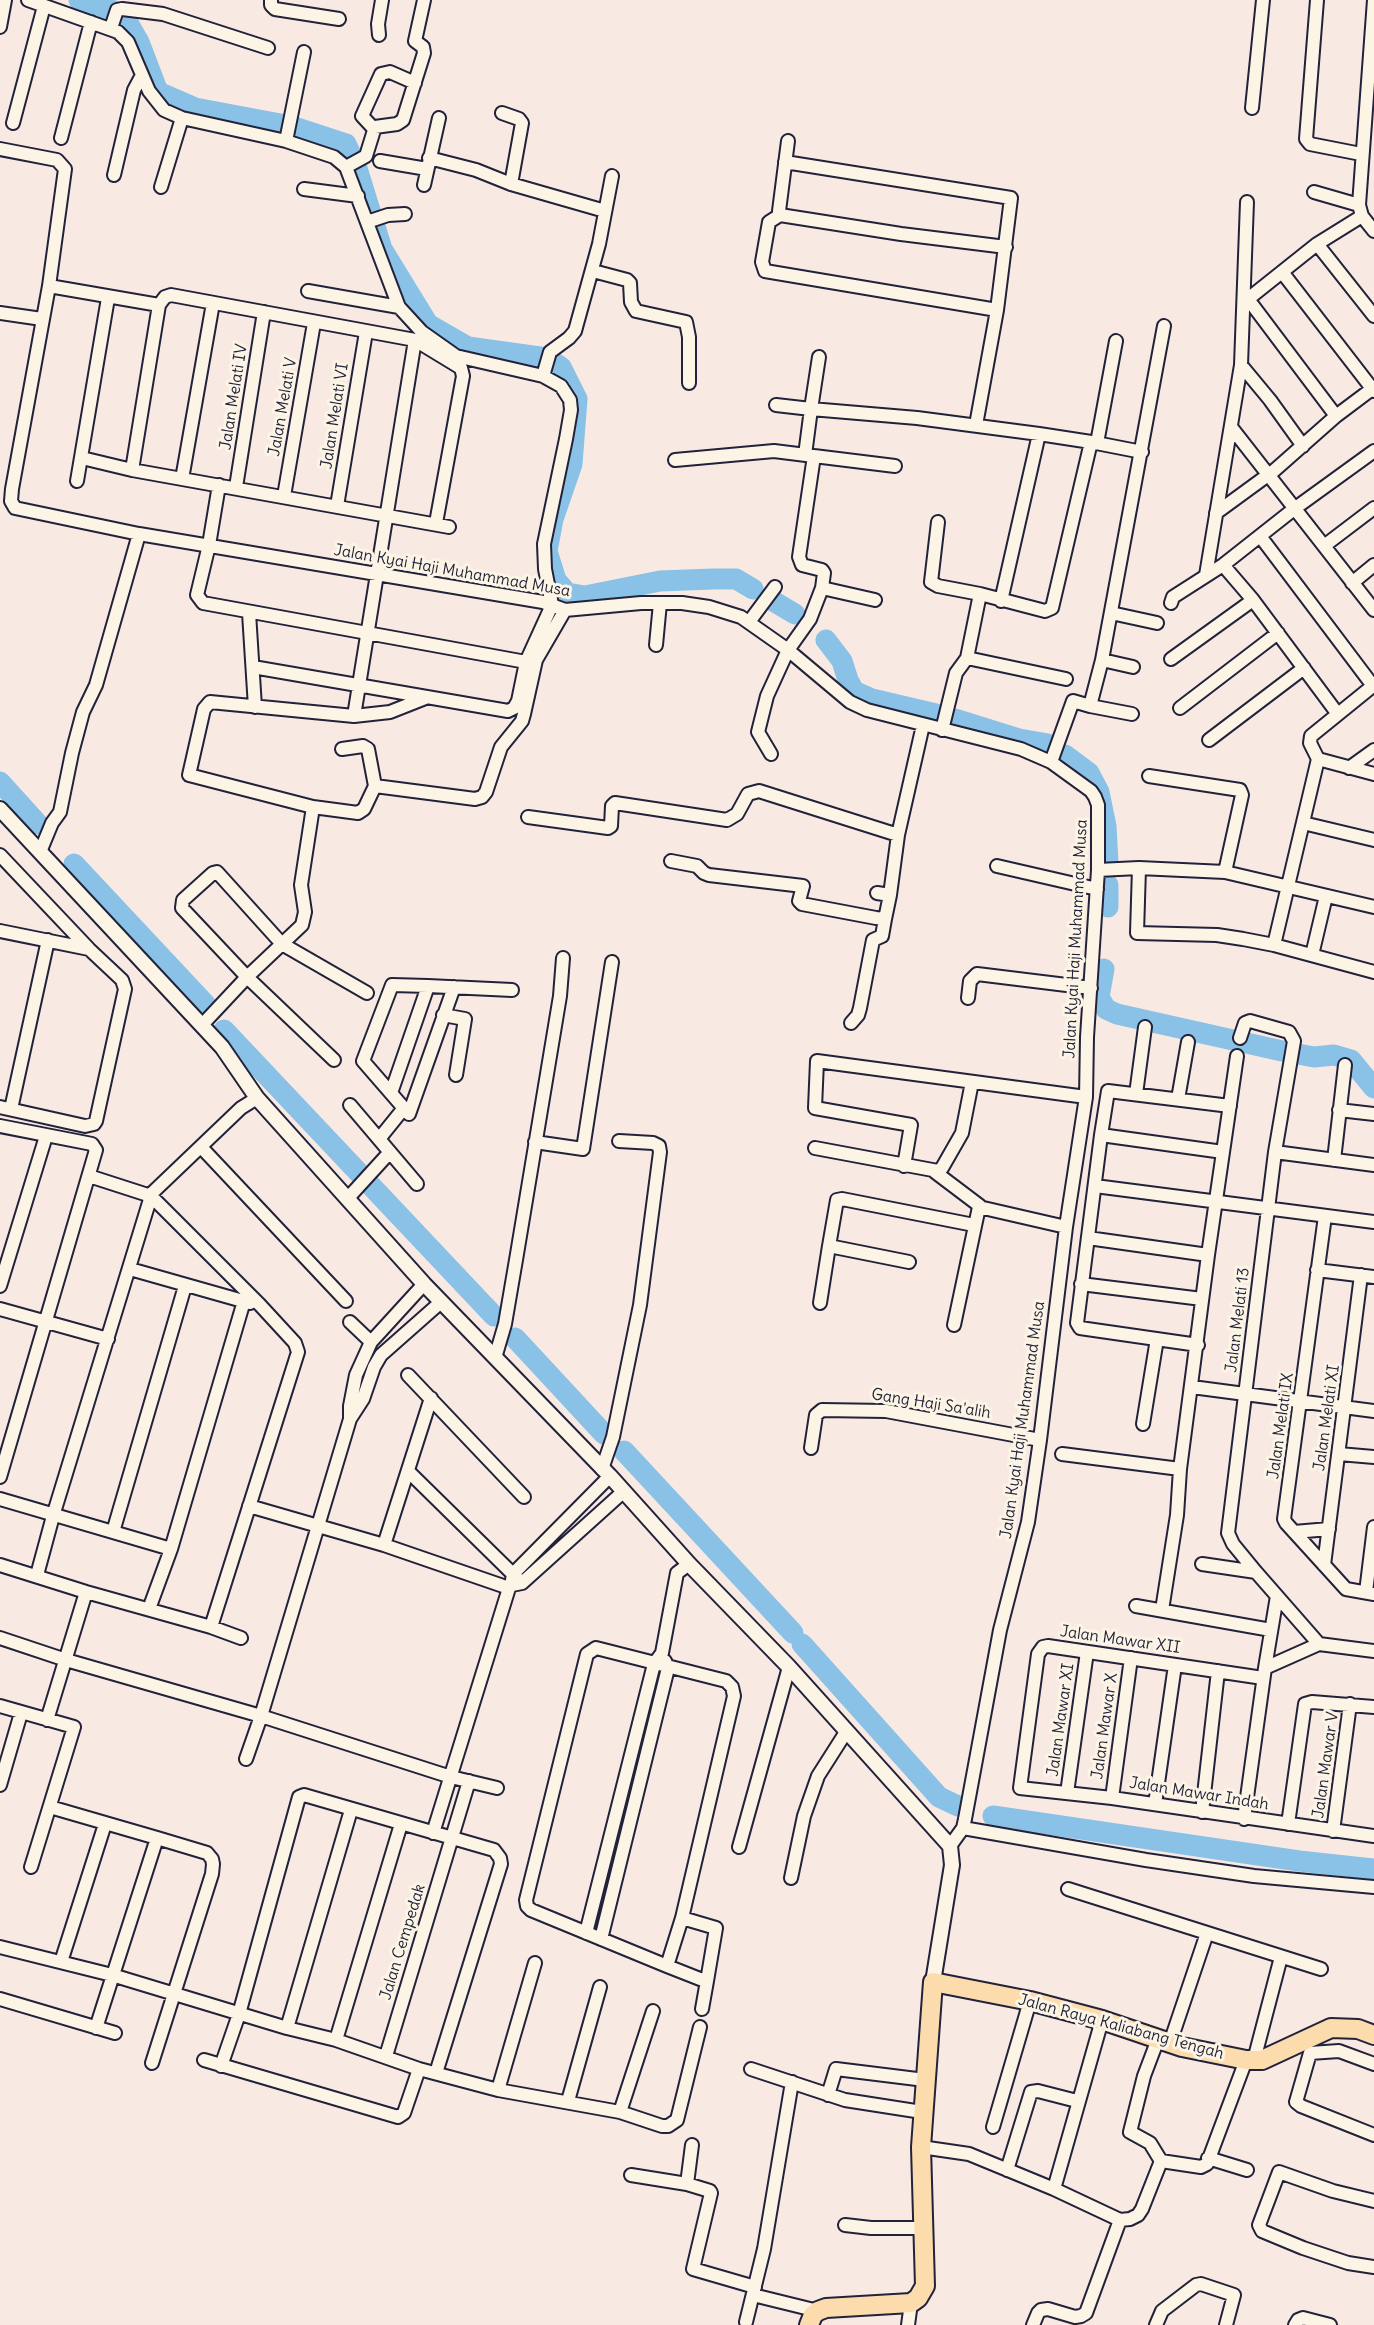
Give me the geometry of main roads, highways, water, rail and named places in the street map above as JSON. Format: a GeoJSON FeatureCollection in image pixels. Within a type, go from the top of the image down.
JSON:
{"type":"FeatureCollection","features":[{"type":"Feature","properties":{"kind":"main road","name":"Jalan Raya Kaliabang Tengah"},"geometry":{"type":"LineString","coordinates":[[813,2318],[826,2308],[911,2303],[918,2298],[926,2286],[921,2147],[933,1982],[1030,2001],[1102,2020],[1164,2041],[1250,2060],[1262,2060],[1331,2028],[1358,2030],[1374,2035]]}},
{"type":"Feature","properties":{"kind":"waterway"},"geometry":{"type":"LineString","coordinates":[[79,0],[115,11],[128,23],[139,42],[158,92],[195,108],[291,126],[346,144],[356,165],[382,249],[428,324],[468,347],[547,358],[561,367],[577,399],[572,464],[553,519],[547,551],[556,580],[567,593],[585,596],[660,581],[713,579],[736,579],[753,589]]}},
{"type":"Feature","properties":{"kind":"waterway"},"geometry":{"type":"LineString","coordinates":[[773,601],[795,614]]}},
{"type":"Feature","properties":{"kind":"waterway"},"geometry":{"type":"LineString","coordinates":[[826,640],[842,661],[854,691],[872,699],[936,714]]}},
{"type":"Feature","properties":{"kind":"waterway"},"geometry":{"type":"LineString","coordinates":[[955,719],[1019,739],[1048,744]]}},
{"type":"Feature","properties":{"kind":"waterway"},"geometry":{"type":"LineString","coordinates":[[1065,755],[1089,773],[1099,792],[1106,826],[1108,863]]}},
{"type":"Feature","properties":{"kind":"waterway"},"geometry":{"type":"LineString","coordinates":[[0,782],[38,824]]}},
{"type":"Feature","properties":{"kind":"waterway"},"geometry":{"type":"LineString","coordinates":[[74,864],[206,1005]]}},
{"type":"Feature","properties":{"kind":"waterway"},"geometry":{"type":"LineString","coordinates":[[1108,885],[1108,907]]}},
{"type":"Feature","properties":{"kind":"waterway"},"geometry":{"type":"LineString","coordinates":[[1104,969],[1099,997],[1106,1009],[1117,1014],[1282,1051],[1314,1057],[1334,1055],[1351,1060],[1374,1088]]}},
{"type":"Feature","properties":{"kind":"waterway"},"geometry":{"type":"LineString","coordinates":[[224,1030],[494,1316]]}},
{"type":"Feature","properties":{"kind":"waterway"},"geometry":{"type":"LineString","coordinates":[[515,1338],[604,1434]]}},
{"type":"Feature","properties":{"kind":"waterway"},"geometry":{"type":"LineString","coordinates":[[624,1451],[793,1633]]}},
{"type":"Feature","properties":{"kind":"waterway"},"geometry":{"type":"LineString","coordinates":[[802,1644],[939,1797],[958,1806]]}},
{"type":"Feature","properties":{"kind":"waterway"},"geometry":{"type":"LineString","coordinates":[[993,1816],[1299,1861],[1374,1869]]}}]}
